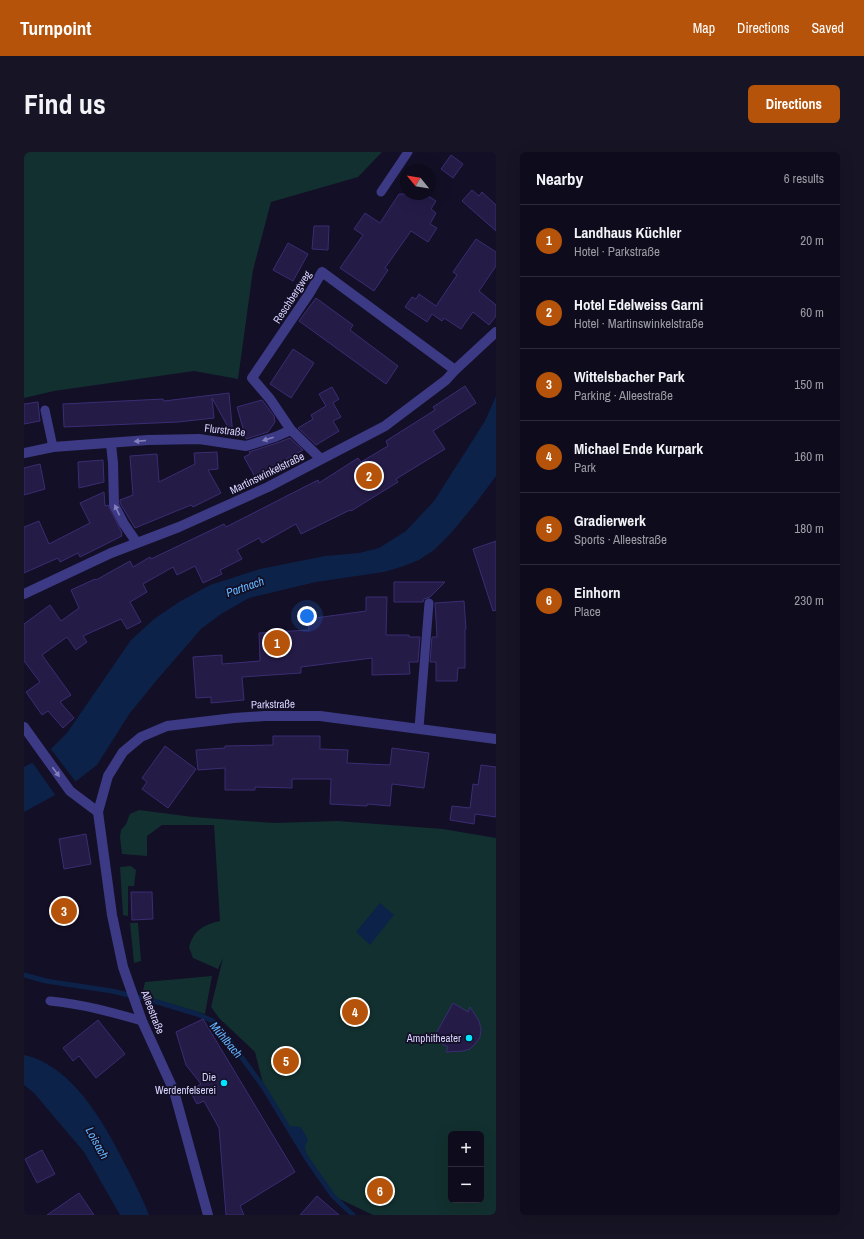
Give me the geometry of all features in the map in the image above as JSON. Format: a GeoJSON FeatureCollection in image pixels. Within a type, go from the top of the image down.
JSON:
{"type":"FeatureCollection","features":[{"type":"Feature","properties":{"kind":"street","name":"Reschbergweg"},"geometry":{"type":"LineString","coordinates":[[291,430],[270,399],[252,378],[309,294],[322,272],[455,370]]}},
{"type":"Feature","properties":{"kind":"street","name":"Martinswinkelstraße"},"geometry":{"type":"LineString","coordinates":[[24,594],[111,553],[179,527],[268,487],[385,426],[446,380],[496,332]]}},
{"type":"Feature","properties":{"kind":"street","name":"Flurstraße"},"geometry":{"type":"LineString","coordinates":[[24,453],[53,447],[148,440],[199,439],[246,446],[275,437],[291,430]]}},
{"type":"Feature","properties":{"kind":"street"},"geometry":{"type":"LineString","coordinates":[[291,430],[321,460]]}},
{"type":"Feature","properties":{"kind":"street"},"geometry":{"type":"LineString","coordinates":[[110,444],[113,463],[114,505],[124,524],[137,543]]}},
{"type":"Feature","properties":{"kind":"street","name":"Parkstraße"},"geometry":{"type":"LineString","coordinates":[[98,812],[108,776],[123,752],[141,737],[167,726],[234,718],[320,716],[496,739]]}},
{"type":"Feature","properties":{"kind":"street"},"geometry":{"type":"LineString","coordinates":[[24,727],[70,791],[98,812]]}},
{"type":"Feature","properties":{"kind":"street","name":"Alleestraße"},"geometry":{"type":"LineString","coordinates":[[98,812],[112,915],[123,967],[142,1021],[174,1091],[208,1215]]}},
{"type":"Feature","properties":{"kind":"lane"},"geometry":{"type":"LineString","coordinates":[[381,192],[408,152]]}},
{"type":"Feature","properties":{"kind":"lane"},"geometry":{"type":"LineString","coordinates":[[46,410],[53,447]]}},
{"type":"Feature","properties":{"kind":"lane"},"geometry":{"type":"LineString","coordinates":[[419,728],[429,603]]}},
{"type":"Feature","properties":{"kind":"lane"},"geometry":{"type":"LineString","coordinates":[[50,1001],[95,1008],[142,1021]]}},
{"type":"Feature","properties":{"kind":"green space"},"geometry":{"type":"Polygon","coordinates":[[[24,152],[382,152],[358,177],[271,202],[253,270],[238,379],[194,371],[54,391],[24,398],[24,152]]]}},
{"type":"Feature","properties":{"kind":"green space"},"geometry":{"type":"Polygon","coordinates":[[[139,810],[193,817],[274,823],[337,821],[443,829],[496,838],[496,1215],[373,1215],[333,1196],[307,1159],[264,1088],[255,1052],[219,1018],[211,1007],[223,958],[218,969],[193,958],[189,947],[194,936],[200,929],[209,924],[220,921],[214,825],[162,825],[147,836],[147,856],[122,854],[120,837],[121,830],[126,824],[130,814],[139,810]]]}},
{"type":"Feature","properties":{"kind":"green space"},"geometry":{"type":"Polygon","coordinates":[[[131,866],[136,870],[134,886],[128,886],[128,916],[123,915],[120,867],[131,866]]]}},
{"type":"Feature","properties":{"kind":"green space"},"geometry":{"type":"Polygon","coordinates":[[[130,923],[138,923],[141,961],[134,963],[130,923]]]}},
{"type":"Feature","properties":{"kind":"green space"},"geometry":{"type":"Polygon","coordinates":[[[212,976],[205,1014],[148,997],[143,991],[145,982],[212,976]]]}},
{"type":"Feature","properties":{"kind":"water","name":"Partnach"},"geometry":{"type":"Polygon","coordinates":[[[496,396],[496,476],[451,533],[434,550],[419,560],[384,572],[316,582],[249,598],[221,614],[201,629],[156,681],[130,713],[97,765],[66,789],[24,812],[24,767],[43,757],[67,733],[131,640],[154,619],[179,602],[210,585],[260,569],[325,556],[359,553],[379,548],[406,531],[434,501],[485,421],[496,396]]]}},
{"type":"Feature","properties":{"kind":"water"},"geometry":{"type":"Polygon","coordinates":[[[380,903],[394,915],[370,945],[356,932],[380,903]]]}},
{"type":"Feature","properties":{"kind":"water","name":"Loisach"},"geometry":{"type":"Polygon","coordinates":[[[24,1055],[42,1061],[58,1071],[86,1100],[109,1134],[119,1152],[149,1215],[120,1215],[84,1152],[34,1093],[24,1085],[24,1055]]]}},
{"type":"Feature","properties":{"kind":"water"},"geometry":{"type":"Polygon","coordinates":[[[292,1126],[301,1127],[308,1140],[305,1146],[307,1159],[288,1129],[292,1126]]]}},
{"type":"Feature","properties":{"kind":"pier"},"geometry":{"type":"Polygon","coordinates":[[[50,748],[76,782],[56,796],[32,762],[50,748]]]}},
{"type":"Feature","properties":{"kind":"building"},"geometry":{"type":"Polygon","coordinates":[[[451,155],[463,164],[453,178],[441,169],[451,155]]]}},
{"type":"Feature","properties":{"kind":"building"},"geometry":{"type":"Polygon","coordinates":[[[472,190],[479,196],[482,192],[496,205],[496,231],[462,201],[472,190]]]}},
{"type":"Feature","properties":{"kind":"building"},"geometry":{"type":"Polygon","coordinates":[[[399,194],[400,200],[436,201],[431,209],[436,213],[430,224],[437,228],[428,242],[411,231],[385,268],[388,270],[374,291],[340,268],[363,235],[354,229],[365,213],[380,223],[399,194]]]}},
{"type":"Feature","properties":{"kind":"building"},"geometry":{"type":"Polygon","coordinates":[[[314,226],[329,226],[328,250],[312,249],[314,226]]]}},
{"type":"Feature","properties":{"kind":"building"},"geometry":{"type":"Polygon","coordinates":[[[476,239],[496,252],[496,266],[479,291],[496,305],[496,316],[489,325],[473,312],[461,329],[444,318],[442,321],[432,314],[427,322],[405,307],[412,297],[416,299],[419,294],[436,306],[457,275],[453,272],[476,239]]]}},
{"type":"Feature","properties":{"kind":"building"},"geometry":{"type":"Polygon","coordinates":[[[288,243],[308,254],[293,281],[273,270],[288,243]]]}},
{"type":"Feature","properties":{"kind":"building"},"geometry":{"type":"Polygon","coordinates":[[[316,298],[353,325],[350,330],[398,366],[386,384],[299,321],[316,298]]]}},
{"type":"Feature","properties":{"kind":"building"},"geometry":{"type":"Polygon","coordinates":[[[293,349],[314,363],[291,398],[270,384],[293,349]]]}},
{"type":"Feature","properties":{"kind":"building"},"geometry":{"type":"Polygon","coordinates":[[[465,386],[476,403],[433,431],[445,449],[396,479],[398,482],[351,511],[350,510],[301,534],[296,524],[262,543],[259,538],[237,550],[242,559],[220,570],[222,574],[203,583],[195,566],[177,575],[173,567],[143,584],[147,592],[130,602],[141,622],[127,629],[121,619],[83,636],[87,642],[76,650],[67,637],[42,655],[71,695],[60,702],[74,718],[63,728],[48,711],[42,715],[26,692],[40,682],[24,661],[24,624],[50,605],[61,621],[79,608],[71,590],[95,579],[96,580],[130,561],[133,567],[150,557],[151,559],[224,524],[226,527],[318,480],[319,483],[358,458],[361,462],[388,446],[386,441],[435,410],[433,407],[465,386]]]}},
{"type":"Feature","properties":{"kind":"building"},"geometry":{"type":"Polygon","coordinates":[[[332,387],[339,399],[333,403],[341,417],[333,421],[339,431],[316,445],[298,428],[313,419],[311,415],[326,406],[319,394],[332,387]]]}},
{"type":"Feature","properties":{"kind":"building"},"geometry":{"type":"Polygon","coordinates":[[[229,393],[233,436],[212,398],[214,418],[178,422],[64,427],[63,404],[163,399],[164,401],[229,393]]]}},
{"type":"Feature","properties":{"kind":"building"},"geometry":{"type":"Polygon","coordinates":[[[262,400],[274,416],[275,422],[268,432],[246,439],[237,407],[262,400]]]}},
{"type":"Feature","properties":{"kind":"building"},"geometry":{"type":"Polygon","coordinates":[[[38,402],[40,421],[24,424],[24,404],[38,402]]]}},
{"type":"Feature","properties":{"kind":"building"},"geometry":{"type":"Polygon","coordinates":[[[290,438],[303,450],[255,477],[244,457],[250,454],[249,452],[290,438]]]}},
{"type":"Feature","properties":{"kind":"building"},"geometry":{"type":"Polygon","coordinates":[[[217,452],[218,469],[208,470],[221,493],[193,507],[191,505],[135,528],[120,503],[120,500],[133,495],[130,456],[157,454],[159,482],[195,464],[194,453],[217,452]]]}},
{"type":"Feature","properties":{"kind":"building"},"geometry":{"type":"Polygon","coordinates":[[[103,460],[104,482],[79,488],[78,462],[103,460]]]}},
{"type":"Feature","properties":{"kind":"building"},"geometry":{"type":"Polygon","coordinates":[[[40,464],[45,489],[24,495],[24,468],[40,464]]]}},
{"type":"Feature","properties":{"kind":"building"},"geometry":{"type":"Polygon","coordinates":[[[104,492],[105,506],[108,505],[122,533],[122,536],[80,557],[78,553],[60,562],[58,558],[24,573],[24,527],[39,521],[49,544],[90,523],[80,503],[104,492]]]}},
{"type":"Feature","properties":{"kind":"building"},"geometry":{"type":"Polygon","coordinates":[[[496,541],[496,610],[493,611],[473,549],[496,541]]]}},
{"type":"Feature","properties":{"kind":"building"},"geometry":{"type":"Polygon","coordinates":[[[394,582],[445,582],[430,597],[424,599],[423,602],[394,602],[394,582]]]}},
{"type":"Feature","properties":{"kind":"building"},"geometry":{"type":"Polygon","coordinates":[[[366,597],[387,597],[386,635],[409,635],[409,637],[420,637],[418,662],[409,662],[410,674],[372,675],[372,658],[301,667],[301,673],[242,677],[244,700],[211,703],[211,697],[196,698],[193,657],[222,655],[222,664],[260,661],[259,633],[309,630],[308,619],[366,611],[366,597]]]}},
{"type":"Feature","properties":{"kind":"building"},"geometry":{"type":"Polygon","coordinates":[[[464,601],[466,629],[465,668],[458,668],[457,681],[436,681],[436,662],[430,662],[432,637],[437,637],[435,603],[464,601]]]}},
{"type":"Feature","properties":{"kind":"building"},"geometry":{"type":"Polygon","coordinates":[[[273,736],[320,736],[320,749],[348,750],[347,763],[390,765],[392,748],[429,753],[424,788],[392,784],[390,806],[367,804],[367,806],[330,804],[331,779],[292,779],[292,788],[255,787],[255,790],[225,790],[225,768],[198,770],[196,750],[225,748],[225,746],[273,745],[273,736]]]}},
{"type":"Feature","properties":{"kind":"building"},"geometry":{"type":"Polygon","coordinates":[[[165,746],[196,769],[168,808],[142,789],[147,782],[142,778],[165,746]]]}},
{"type":"Feature","properties":{"kind":"building"},"geometry":{"type":"Polygon","coordinates":[[[481,765],[496,767],[496,817],[475,814],[474,824],[450,820],[452,806],[470,808],[473,784],[478,785],[481,765]]]}},
{"type":"Feature","properties":{"kind":"building"},"geometry":{"type":"Polygon","coordinates":[[[86,834],[91,864],[64,869],[59,839],[86,834]]]}},
{"type":"Feature","properties":{"kind":"building"},"geometry":{"type":"Polygon","coordinates":[[[131,892],[152,892],[153,919],[132,920],[131,892]]]}},
{"type":"Feature","properties":{"kind":"building"},"geometry":{"type":"Polygon","coordinates":[[[453,1003],[468,1012],[470,1007],[479,1021],[481,1029],[480,1037],[470,1049],[446,1052],[448,1047],[433,1039],[453,1003]]]}},
{"type":"Feature","properties":{"kind":"building"},"geometry":{"type":"Polygon","coordinates":[[[203,1019],[295,1172],[240,1206],[244,1215],[226,1215],[219,1128],[204,1101],[197,1104],[190,1091],[201,1084],[186,1065],[176,1032],[203,1019]]]}},
{"type":"Feature","properties":{"kind":"building"},"geometry":{"type":"Polygon","coordinates":[[[98,1020],[125,1054],[96,1078],[79,1056],[73,1061],[63,1048],[98,1020]]]}},
{"type":"Feature","properties":{"kind":"building"},"geometry":{"type":"Polygon","coordinates":[[[291,1051],[295,1066],[281,1071],[276,1056],[291,1051]]]}},
{"type":"Feature","properties":{"kind":"building"},"geometry":{"type":"Polygon","coordinates":[[[42,1150],[55,1174],[37,1183],[25,1159],[42,1150]]]}},
{"type":"Feature","properties":{"kind":"building"},"geometry":{"type":"Polygon","coordinates":[[[79,1193],[94,1215],[47,1215],[79,1193]]]}},
{"type":"Feature","properties":{"kind":"building"},"geometry":{"type":"Polygon","coordinates":[[[317,1196],[339,1215],[300,1215],[317,1196]]]}},
{"type":"Feature","properties":{"kind":"waterway","name":"Mühlbach"},"geometry":{"type":"LineString","coordinates":[[24,975],[46,981],[112,991],[157,1002],[197,1014],[213,1021],[224,1033],[264,1088],[307,1159],[333,1196],[353,1215]]}},
{"type":"Feature","properties":{"kind":"place","name":"Hotel Edelweiss Garni"},"geometry":{"type":"Point","coordinates":[369,476]}},
{"type":"Feature","properties":{"kind":"place","name":"Landhaus Küchler"},"geometry":{"type":"Point","coordinates":[277,643]}},
{"type":"Feature","properties":{"kind":"place","name":"Wittelsbacher Park"},"geometry":{"type":"Point","coordinates":[64,911]}},
{"type":"Feature","properties":{"kind":"place","name":"Michael Ende Kurpark"},"geometry":{"type":"Point","coordinates":[355,1012]}},
{"type":"Feature","properties":{"kind":"place","name":"Amphitheater"},"geometry":{"type":"Point","coordinates":[469,1038]}},
{"type":"Feature","properties":{"kind":"place","name":"Gradierwerk"},"geometry":{"type":"Point","coordinates":[286,1061]}},
{"type":"Feature","properties":{"kind":"place","name":"Die Werdenfelserei"},"geometry":{"type":"Point","coordinates":[224,1083]}},
{"type":"Feature","properties":{"kind":"place","name":"Einhorn"},"geometry":{"type":"Point","coordinates":[380,1191]}}]}
